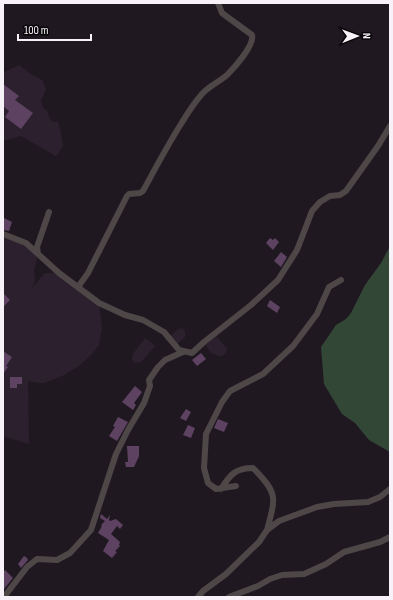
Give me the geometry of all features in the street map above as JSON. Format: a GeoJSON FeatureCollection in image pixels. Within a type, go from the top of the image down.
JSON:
{"type":"FeatureCollection","features":[{"type":"Feature","properties":{"kind":"street"},"geometry":{"type":"LineString","coordinates":[[78,287],[88,273],[127,196],[129,194],[140,193],[143,191],[169,143],[202,93],[226,75],[237,64],[251,44],[253,38],[252,34],[222,13],[218,3]]}},
{"type":"Feature","properties":{"kind":"street"},"geometry":{"type":"LineString","coordinates":[[3,234],[26,243],[59,273],[99,303],[125,315],[143,320],[164,332],[179,350],[192,353],[251,305],[278,280],[297,250],[312,211],[320,202],[330,196],[340,195],[346,191],[378,146],[390,126]]}},
{"type":"Feature","properties":{"kind":"street"},"geometry":{"type":"LineString","coordinates":[[38,254],[37,247],[49,212]]}},
{"type":"Feature","properties":{"kind":"street"},"geometry":{"type":"LineString","coordinates":[[236,486],[216,489],[208,483],[204,468],[206,434],[222,402],[230,391],[263,374],[293,346],[317,314],[329,287],[341,280]]}},
{"type":"Feature","properties":{"kind":"street"},"geometry":{"type":"LineString","coordinates":[[4,597],[27,567],[37,559],[57,560],[70,553],[91,530],[116,454],[144,402],[150,386],[149,380],[158,367],[166,360],[183,352]]}},
{"type":"Feature","properties":{"kind":"street"},"geometry":{"type":"LineString","coordinates":[[221,489],[229,476],[236,471],[244,468],[253,468],[265,480],[272,493],[274,505],[268,530]]}},
{"type":"Feature","properties":{"kind":"street"},"geometry":{"type":"LineString","coordinates":[[198,597],[203,591],[226,574],[259,542],[268,530],[279,522],[317,507],[334,504],[368,502],[380,497],[390,489]]}},
{"type":"Feature","properties":{"kind":"street"},"geometry":{"type":"LineString","coordinates":[[229,597],[282,575],[304,574],[326,564],[344,552],[380,542],[390,537]]}},
{"type":"Feature","properties":{"kind":"shaded area"},"geometry":{"type":"Polygon","coordinates":[[[19,65],[29,73],[42,80],[46,89],[41,101],[43,108],[47,111],[53,122],[58,122],[62,138],[63,146],[56,156],[21,136],[3,141],[3,73],[19,65]]]}},
{"type":"Feature","properties":{"kind":"shaded area"},"geometry":{"type":"Polygon","coordinates":[[[3,234],[26,243],[38,254],[34,270],[35,282],[31,289],[45,273],[59,273],[99,303],[102,328],[99,345],[92,354],[80,365],[64,375],[44,383],[28,381],[29,444],[3,436],[3,234]]]}},
{"type":"Feature","properties":{"kind":"shaded area"},"geometry":{"type":"Polygon","coordinates":[[[182,328],[185,331],[185,337],[176,345],[169,338],[177,330],[182,328]]]}},
{"type":"Feature","properties":{"kind":"shaded area"},"geometry":{"type":"Polygon","coordinates":[[[214,334],[227,348],[226,353],[222,356],[211,353],[204,342],[214,334]]]}},
{"type":"Feature","properties":{"kind":"shaded area"},"geometry":{"type":"Polygon","coordinates":[[[145,338],[155,346],[141,362],[135,363],[132,360],[133,354],[145,338]]]}},
{"type":"Feature","properties":{"kind":"green space"},"geometry":{"type":"Polygon","coordinates":[[[390,246],[390,452],[369,440],[355,423],[342,414],[324,384],[321,347],[336,325],[346,319],[351,313],[365,285],[381,263],[390,246]]]}},
{"type":"Feature","properties":{"kind":"building"},"geometry":{"type":"Polygon","coordinates":[[[3,84],[19,96],[15,100],[33,113],[21,129],[5,117],[9,111],[3,106],[3,84]]]}},
{"type":"Feature","properties":{"kind":"building"},"geometry":{"type":"Polygon","coordinates":[[[4,218],[12,222],[9,231],[3,230],[4,218]]]}},
{"type":"Feature","properties":{"kind":"building"},"geometry":{"type":"Polygon","coordinates":[[[270,238],[273,240],[275,238],[279,242],[273,250],[266,243],[270,238]]]}},
{"type":"Feature","properties":{"kind":"building"},"geometry":{"type":"Polygon","coordinates":[[[281,252],[287,257],[281,267],[274,261],[281,252]]]}},
{"type":"Feature","properties":{"kind":"building"},"geometry":{"type":"Polygon","coordinates":[[[3,293],[10,300],[3,307],[3,293]]]}},
{"type":"Feature","properties":{"kind":"building"},"geometry":{"type":"Polygon","coordinates":[[[270,300],[280,307],[277,313],[267,306],[270,300]]]}},
{"type":"Feature","properties":{"kind":"building"},"geometry":{"type":"Polygon","coordinates":[[[3,351],[12,357],[3,374],[3,351]]]}},
{"type":"Feature","properties":{"kind":"building"},"geometry":{"type":"Polygon","coordinates":[[[201,353],[206,359],[197,366],[192,360],[201,353]]]}},
{"type":"Feature","properties":{"kind":"building"},"geometry":{"type":"Polygon","coordinates":[[[10,377],[22,377],[22,384],[17,384],[17,388],[10,388],[10,377]]]}},
{"type":"Feature","properties":{"kind":"building"},"geometry":{"type":"Polygon","coordinates":[[[135,386],[142,392],[134,403],[136,405],[133,410],[122,402],[135,386]]]}},
{"type":"Feature","properties":{"kind":"building"},"geometry":{"type":"Polygon","coordinates":[[[186,409],[191,412],[186,421],[180,418],[186,409]]]}},
{"type":"Feature","properties":{"kind":"building"},"geometry":{"type":"Polygon","coordinates":[[[118,417],[128,422],[117,441],[109,436],[115,427],[113,426],[118,417]]]}},
{"type":"Feature","properties":{"kind":"building"},"geometry":{"type":"Polygon","coordinates":[[[218,419],[228,423],[224,432],[214,428],[218,419]]]}},
{"type":"Feature","properties":{"kind":"building"},"geometry":{"type":"Polygon","coordinates":[[[188,425],[195,428],[191,438],[183,435],[188,425]]]}},
{"type":"Feature","properties":{"kind":"building"},"geometry":{"type":"Polygon","coordinates":[[[127,446],[139,446],[139,456],[134,467],[126,467],[125,462],[128,462],[127,446]]]}},
{"type":"Feature","properties":{"kind":"building"},"geometry":{"type":"Polygon","coordinates":[[[101,514],[107,519],[110,515],[110,521],[116,519],[123,525],[120,529],[117,526],[111,534],[120,542],[120,546],[115,551],[117,552],[112,558],[103,551],[109,540],[98,533],[102,526],[101,525],[105,521],[100,518],[101,514]]]}},
{"type":"Feature","properties":{"kind":"building"},"geometry":{"type":"Polygon","coordinates":[[[24,556],[28,560],[21,568],[18,564],[24,556]]]}},
{"type":"Feature","properties":{"kind":"building"},"geometry":{"type":"Polygon","coordinates":[[[5,570],[13,578],[4,589],[3,572],[5,570]]]}}]}
